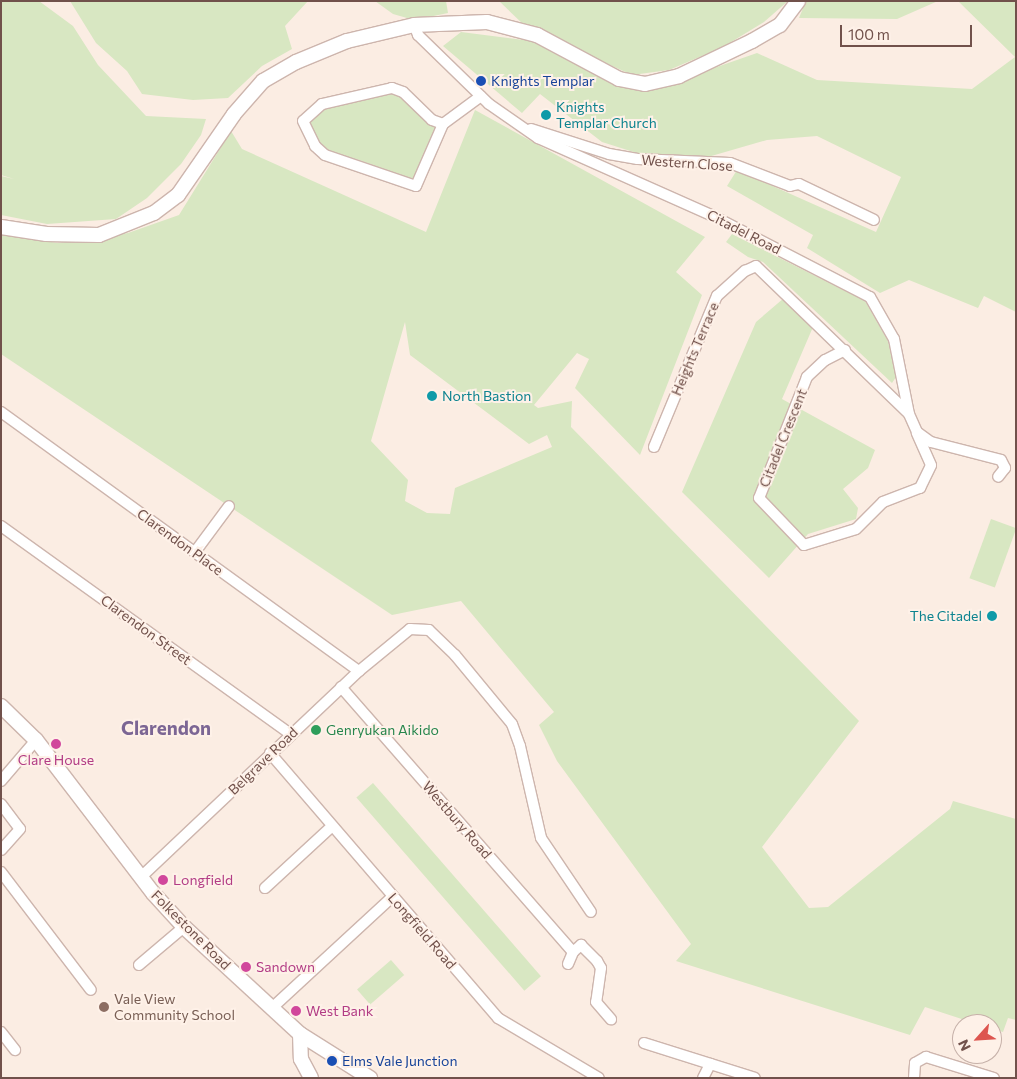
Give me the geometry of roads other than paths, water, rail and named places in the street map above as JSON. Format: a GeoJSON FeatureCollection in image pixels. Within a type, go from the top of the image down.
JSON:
{"type":"FeatureCollection","features":[{"type":"Feature","properties":{"kind":"street"},"geometry":{"type":"LineString","coordinates":[[1,226],[46,234],[99,234],[154,213],[178,194],[234,114],[263,81],[296,62],[347,41],[414,25],[458,21],[504,26],[537,35],[618,79],[645,84],[679,76],[752,42],[780,25],[798,1]]}},
{"type":"Feature","properties":{"kind":"street","name":"Citadel Road"},"geometry":{"type":"LineString","coordinates":[[414,25],[418,35],[480,96],[554,148],[711,215],[870,297],[894,339],[909,414],[917,432]]}},
{"type":"Feature","properties":{"kind":"street"},"geometry":{"type":"LineString","coordinates":[[443,124],[432,120],[403,92],[392,88],[322,104],[303,121],[315,146],[325,155],[416,186],[443,124],[480,96]]}},
{"type":"Feature","properties":{"kind":"street","name":"Western Close"},"geometry":{"type":"LineString","coordinates":[[522,126],[618,156],[730,163],[790,186],[799,184],[874,220]]}},
{"type":"Feature","properties":{"kind":"street","name":"Heights Terrace"},"geometry":{"type":"LineString","coordinates":[[654,447],[717,296],[745,271],[756,266],[845,350]]}},
{"type":"Feature","properties":{"kind":"street"},"geometry":{"type":"LineString","coordinates":[[845,350],[909,414]]}},
{"type":"Feature","properties":{"kind":"street","name":"Citadel Crescent"},"geometry":{"type":"LineString","coordinates":[[845,350],[825,360],[808,377],[759,498],[804,545],[856,529],[883,502],[920,488],[931,465],[917,432]]}},
{"type":"Feature","properties":{"kind":"street","name":"Clarendon Place"},"geometry":{"type":"LineString","coordinates":[[1,412],[359,671]]}},
{"type":"Feature","properties":{"kind":"street"},"geometry":{"type":"LineString","coordinates":[[917,432],[931,442],[1002,460],[1004,468],[998,477]]}},
{"type":"Feature","properties":{"kind":"street"},"geometry":{"type":"LineString","coordinates":[[195,552],[229,506]]}},
{"type":"Feature","properties":{"kind":"street","name":"Clarendon Street"},"geometry":{"type":"LineString","coordinates":[[1,526],[290,734]]}},
{"type":"Feature","properties":{"kind":"street","name":"Belgrave Road"},"geometry":{"type":"LineString","coordinates":[[141,877],[290,734],[359,671],[410,629],[429,630],[448,649],[512,724],[520,746],[540,838],[591,912]]}},
{"type":"Feature","properties":{"kind":"street","name":"Westbury Road"},"geometry":{"type":"LineString","coordinates":[[341,687],[573,952]]}},
{"type":"Feature","properties":{"kind":"street","name":"Folkestone Road"},"geometry":{"type":"LineString","coordinates":[[1,706],[36,740],[141,877],[184,927],[273,1007],[300,1034],[370,1078]]}},
{"type":"Feature","properties":{"kind":"street"},"geometry":{"type":"LineString","coordinates":[[1,781],[36,740]]}},
{"type":"Feature","properties":{"kind":"street","name":"Longfield Road"},"geometry":{"type":"LineString","coordinates":[[270,753],[331,827],[498,1018],[599,1078]]}},
{"type":"Feature","properties":{"kind":"street"},"geometry":{"type":"LineString","coordinates":[[1,804],[20,829],[1,850]]}},
{"type":"Feature","properties":{"kind":"street"},"geometry":{"type":"LineString","coordinates":[[264,888],[331,827]]}},
{"type":"Feature","properties":{"kind":"street"},"geometry":{"type":"LineString","coordinates":[[1,872],[91,990]]}},
{"type":"Feature","properties":{"kind":"street"},"geometry":{"type":"LineString","coordinates":[[273,1007],[392,897]]}},
{"type":"Feature","properties":{"kind":"street"},"geometry":{"type":"LineString","coordinates":[[139,965],[184,927]]}},
{"type":"Feature","properties":{"kind":"street"},"geometry":{"type":"LineString","coordinates":[[568,964],[573,952],[581,945],[601,968],[596,1002],[611,1019]]}},
{"type":"Feature","properties":{"kind":"street"},"geometry":{"type":"LineString","coordinates":[[1,1032],[15,1050]]}},
{"type":"Feature","properties":{"kind":"street"},"geometry":{"type":"LineString","coordinates":[[300,1034],[301,1059],[311,1078]]}},
{"type":"Feature","properties":{"kind":"street"},"geometry":{"type":"LineString","coordinates":[[644,1043],[755,1078]]}},
{"type":"Feature","properties":{"kind":"street"},"geometry":{"type":"LineString","coordinates":[[914,1078],[916,1063],[926,1057],[994,1078]]}},
{"type":"Feature","properties":{"kind":"street"},"geometry":{"type":"LineString","coordinates":[[704,1078],[710,1064]]}},
{"type":"Feature","properties":{"kind":"place","name":"Knights Templar"},"geometry":{"type":"Point","coordinates":[481,81]}},
{"type":"Feature","properties":{"kind":"place","name":"Knights Templar Church"},"geometry":{"type":"Point","coordinates":[546,115]}},
{"type":"Feature","properties":{"kind":"place","name":"North Bastion"},"geometry":{"type":"Point","coordinates":[432,396]}},
{"type":"Feature","properties":{"kind":"place","name":"The Citadel"},"geometry":{"type":"Point","coordinates":[992,616]}},
{"type":"Feature","properties":{"kind":"place","name":"Genryukan Aikido"},"geometry":{"type":"Point","coordinates":[316,730]}},
{"type":"Feature","properties":{"kind":"place","name":"Clare House"},"geometry":{"type":"Point","coordinates":[56,744]}},
{"type":"Feature","properties":{"kind":"place","name":"Longfield"},"geometry":{"type":"Point","coordinates":[163,880]}},
{"type":"Feature","properties":{"kind":"place","name":"Sandown"},"geometry":{"type":"Point","coordinates":[246,967]}},
{"type":"Feature","properties":{"kind":"place","name":"Vale View Community School"},"geometry":{"type":"Point","coordinates":[104,1007]}},
{"type":"Feature","properties":{"kind":"place","name":"West Bank"},"geometry":{"type":"Point","coordinates":[296,1011]}},
{"type":"Feature","properties":{"kind":"place","name":"Elms Vale Junction"},"geometry":{"type":"Point","coordinates":[332,1061]}},
{"type":"Feature","properties":{"kind":"district","name":"Clarendon"},"geometry":{"type":"Point","coordinates":[166,728]}}]}
